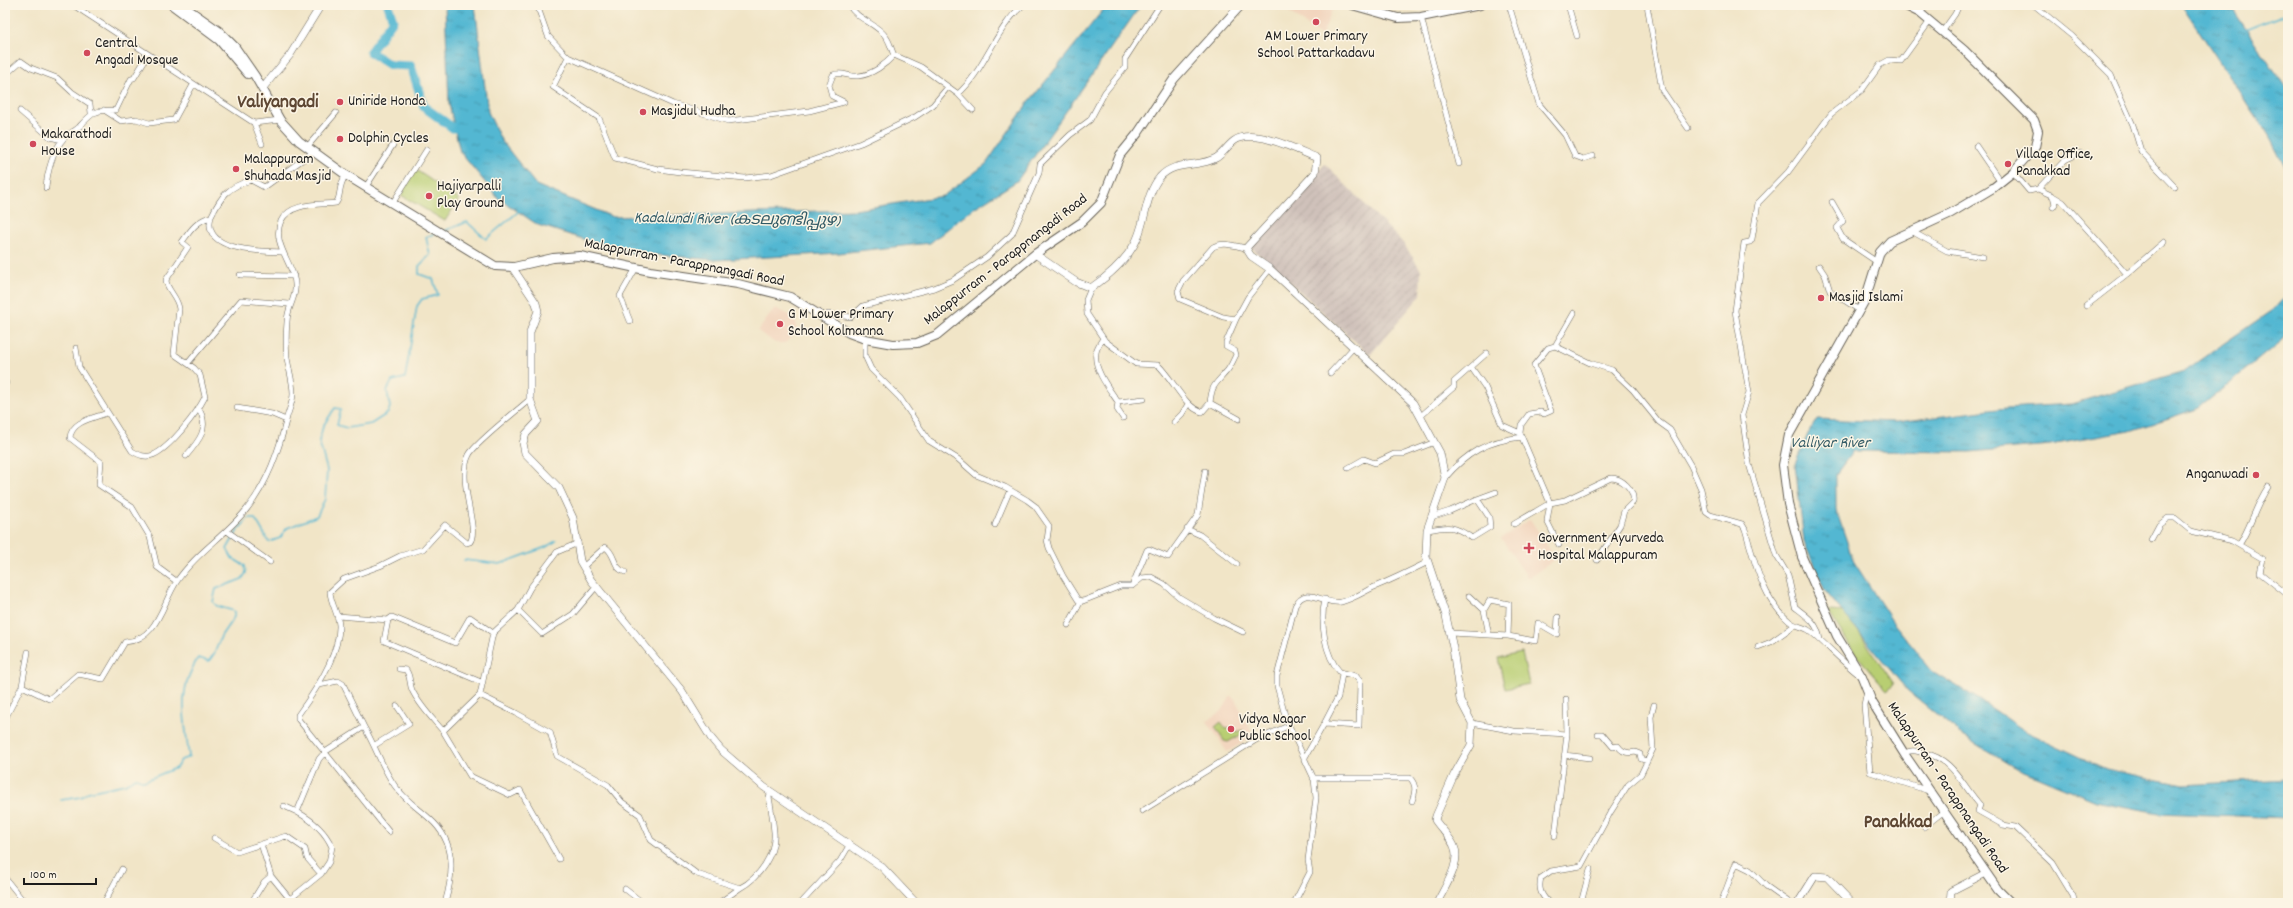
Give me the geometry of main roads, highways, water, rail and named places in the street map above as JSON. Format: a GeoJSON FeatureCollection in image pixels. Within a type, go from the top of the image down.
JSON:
{"type":"FeatureCollection","features":[{"type":"Feature","properties":{"kind":"main road","name":"Malappurram - Parappnangadi Road"},"geometry":{"type":"LineString","coordinates":[[172,5],[219,40],[262,89]]}},
{"type":"Feature","properties":{"kind":"main road","name":"Malappurram - Parappnangadi Road"},"geometry":{"type":"LineString","coordinates":[[182,5],[219,31],[235,47],[280,120],[290,133],[365,188],[495,266],[512,267],[553,258],[580,256],[636,268],[738,284],[777,292],[790,297],[849,333],[865,339],[893,344],[917,343],[937,335],[1035,254],[1082,222],[1101,203],[1120,155],[1138,133],[1174,79],[1241,5]]}},
{"type":"Feature","properties":{"kind":"main road"},"geometry":{"type":"LineString","coordinates":[[1352,5],[1398,18],[1421,17],[1480,5]]}},
{"type":"Feature","properties":{"kind":"main road","name":"Malappurram - Parappnangadi Road"},"geometry":{"type":"LineString","coordinates":[[1904,5],[1920,13],[1964,50],[2034,120],[2038,131],[2035,147],[2013,172],[1975,200],[1913,232],[1890,241],[1880,252],[1859,310],[1789,435],[1783,465],[1788,504],[1802,557],[1837,636],[1862,677],[1872,702],[1904,753],[1943,812],[1998,890],[2011,903]]}},
{"type":"Feature","properties":{"kind":"water","name":"Kadalundi River (കടലുണ്ടിപ്പുഴ)"},"geometry":{"type":"Polygon","coordinates":[[[445,5],[475,5],[488,112],[501,140],[536,185],[613,217],[855,210],[943,196],[986,164],[1028,103],[1107,5],[1141,5],[1017,181],[974,208],[930,243],[839,253],[716,260],[625,252],[538,225],[498,198],[460,152],[449,104],[445,5]]]}},
{"type":"Feature","properties":{"kind":"water"},"geometry":{"type":"Polygon","coordinates":[[[2182,5],[2230,5],[2288,92],[2288,173],[2271,140],[2182,5]]]}},
{"type":"Feature","properties":{"kind":"water","name":"Valliyar River"},"geometry":{"type":"Polygon","coordinates":[[[2288,293],[2288,335],[2199,408],[2130,431],[2050,445],[1970,452],[1853,451],[1836,474],[1836,510],[1854,562],[1892,621],[1932,671],[1983,702],[2025,731],[2106,769],[2183,785],[2288,779],[2288,818],[2159,813],[2096,801],[2012,766],[1963,736],[1907,690],[1825,591],[1804,542],[1795,464],[1808,434],[1817,419],[1896,422],[2006,408],[2071,404],[2184,371],[2275,308],[2288,293]]]}},
{"type":"Feature","properties":{"kind":"waterway"},"geometry":{"type":"LineString","coordinates":[[388,5],[393,20],[370,52],[390,65],[411,66],[424,107],[453,128],[466,128]]}},
{"type":"Feature","properties":{"kind":"waterway"},"geometry":{"type":"LineString","coordinates":[[2245,30],[2288,13]]}},
{"type":"Feature","properties":{"kind":"waterway"},"geometry":{"type":"LineString","coordinates":[[444,231],[467,222],[486,239],[519,211]]}},
{"type":"Feature","properties":{"kind":"waterway"},"geometry":{"type":"LineString","coordinates":[[61,800],[81,797],[88,792],[125,784],[136,778],[144,781],[176,768],[181,760],[189,757],[184,718],[184,694],[187,682],[191,670],[198,658],[209,661],[215,652],[221,636],[234,617],[234,611],[217,606],[213,602],[216,589],[242,579],[246,573],[245,566],[232,558],[227,549],[238,530],[249,518],[254,518],[256,520],[269,542],[280,538],[287,528],[317,516],[325,499],[327,470],[319,441],[323,426],[335,408],[341,409],[337,425],[347,428],[371,424],[388,413],[390,407],[387,391],[392,381],[405,378],[417,306],[422,299],[438,295],[433,279],[419,274],[419,266],[430,255],[426,237],[434,234]]}},
{"type":"Feature","properties":{"kind":"waterway"},"geometry":{"type":"LineString","coordinates":[[464,560],[500,564],[546,547],[556,541]]}},
{"type":"Feature","properties":{"kind":"place","name":"AM Lower Primary School Pattarkadavu"},"geometry":{"type":"Point","coordinates":[1316,22]}},
{"type":"Feature","properties":{"kind":"place","name":"Central Angadi Mosque"},"geometry":{"type":"Point","coordinates":[87,53]}},
{"type":"Feature","properties":{"kind":"place","name":"Uniride Honda"},"geometry":{"type":"Point","coordinates":[340,102]}},
{"type":"Feature","properties":{"kind":"place","name":"Masjidul Hudha"},"geometry":{"type":"Point","coordinates":[643,112]}},
{"type":"Feature","properties":{"kind":"place","name":"Dolphin Cycles"},"geometry":{"type":"Point","coordinates":[340,139]}},
{"type":"Feature","properties":{"kind":"place","name":"Makarathodi House"},"geometry":{"type":"Point","coordinates":[33,144]}},
{"type":"Feature","properties":{"kind":"place","name":"Village Office, Panakkad"},"geometry":{"type":"Point","coordinates":[2008,164]}},
{"type":"Feature","properties":{"kind":"place","name":"Malappuram Shuhada Masjid"},"geometry":{"type":"Point","coordinates":[236,169]}},
{"type":"Feature","properties":{"kind":"place","name":"Hajiyarpalli Play Ground"},"geometry":{"type":"Point","coordinates":[429,196]}},
{"type":"Feature","properties":{"kind":"place","name":"Masjid Islami"},"geometry":{"type":"Point","coordinates":[1821,298]}},
{"type":"Feature","properties":{"kind":"place","name":"G M Lower Primary School Kolmanna"},"geometry":{"type":"Point","coordinates":[780,324]}},
{"type":"Feature","properties":{"kind":"place","name":"Anganwadi"},"geometry":{"type":"Point","coordinates":[2256,475]}},
{"type":"Feature","properties":{"kind":"place","name":"Government Ayurveda Hospital Malappuram"},"geometry":{"type":"Point","coordinates":[1529,548]}},
{"type":"Feature","properties":{"kind":"place","name":"Vidya Nagar Public School"},"geometry":{"type":"Point","coordinates":[1231,729]}},
{"type":"Feature","properties":{"kind":"district","name":"Valiyangadi"},"geometry":{"type":"Point","coordinates":[278,103]}},
{"type":"Feature","properties":{"kind":"district","name":"Panakkad"},"geometry":{"type":"Point","coordinates":[1898,823]}}]}
